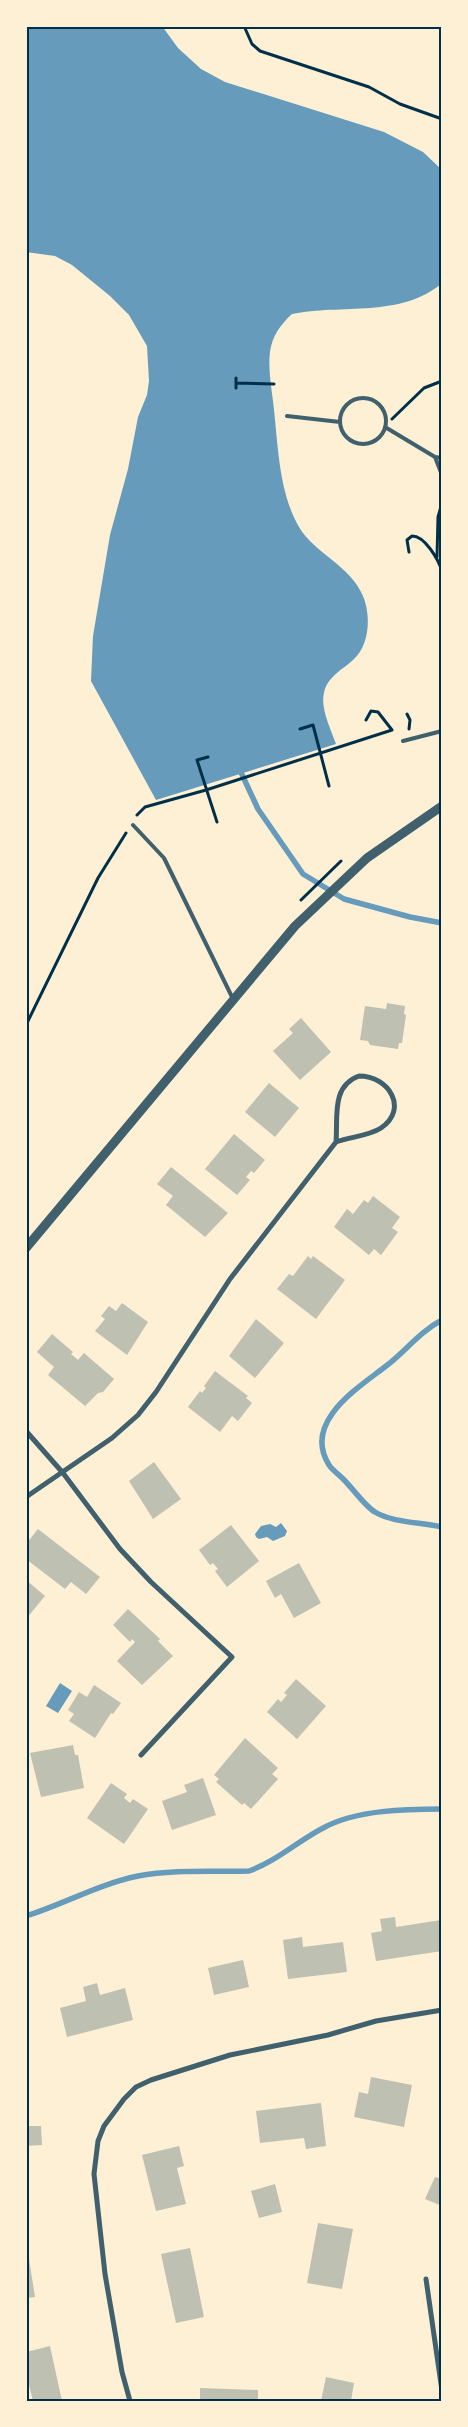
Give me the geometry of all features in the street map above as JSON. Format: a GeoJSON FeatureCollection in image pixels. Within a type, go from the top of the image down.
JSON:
{"type":"FeatureCollection","features":[{"type":"Feature","properties":{"kind":"street"},"geometry":{"type":"LineString","coordinates":[[26,1248],[295,926],[330,890],[387,842],[442,806]]}},
{"type":"Feature","properties":{"kind":"street"},"geometry":{"type":"LineString","coordinates":[[26,1497],[112,1438],[138,1416],[156,1392],[230,1279],[336,1142],[338,1101],[342,1086],[350,1079],[359,1076],[378,1079],[386,1086],[394,1104],[393,1114],[388,1122],[380,1129],[336,1142]]}},
{"type":"Feature","properties":{"kind":"street"},"geometry":{"type":"LineString","coordinates":[[26,1431],[63,1473],[125,1555],[232,1656],[141,1755]]}},
{"type":"Feature","properties":{"kind":"street"},"geometry":{"type":"LineString","coordinates":[[130,2401],[122,2372],[105,2274],[94,2174],[98,2141],[104,2126],[124,2099],[136,2087],[150,2080],[230,2055],[328,2035],[376,2021],[442,2010]]}},
{"type":"Feature","properties":{"kind":"street"},"geometry":{"type":"LineString","coordinates":[[426,2279],[442,2391]]}},
{"type":"Feature","properties":{"kind":"lane"},"geometry":{"type":"LineString","coordinates":[[362,398],[369,398],[376,401],[384,413],[385,427],[377,439],[364,444],[357,443],[345,435],[340,422],[341,415],[348,403],[362,398]]}},
{"type":"Feature","properties":{"kind":"lane"},"geometry":{"type":"LineString","coordinates":[[287,416],[340,422]]}},
{"type":"Feature","properties":{"kind":"lane"},"geometry":{"type":"LineString","coordinates":[[385,427],[435,457],[442,458]]}},
{"type":"Feature","properties":{"kind":"lane"},"geometry":{"type":"LineString","coordinates":[[435,457],[442,475]]}},
{"type":"Feature","properties":{"kind":"lane"},"geometry":{"type":"LineString","coordinates":[[403,741],[442,730]]}},
{"type":"Feature","properties":{"kind":"lane"},"geometry":{"type":"LineString","coordinates":[[133,825],[164,858],[233,999]]}},
{"type":"Feature","properties":{"kind":"path"},"geometry":{"type":"LineString","coordinates":[[244,26],[252,44],[260,51],[369,87],[400,104],[442,119]]}},
{"type":"Feature","properties":{"kind":"path"},"geometry":{"type":"LineString","coordinates":[[236,378],[236,388]]}},
{"type":"Feature","properties":{"kind":"path"},"geometry":{"type":"LineString","coordinates":[[385,427],[418,392],[428,385],[442,380]]}},
{"type":"Feature","properties":{"kind":"path"},"geometry":{"type":"LineString","coordinates":[[236,383],[274,384]]}},
{"type":"Feature","properties":{"kind":"path"},"geometry":{"type":"LineString","coordinates":[[437,558],[438,517],[442,503]]}},
{"type":"Feature","properties":{"kind":"path"},"geometry":{"type":"LineString","coordinates":[[409,552],[407,540],[415,536],[422,540],[437,558],[442,571]]}},
{"type":"Feature","properties":{"kind":"path"},"geometry":{"type":"LineString","coordinates":[[366,720],[371,711],[378,712],[396,733]]}},
{"type":"Feature","properties":{"kind":"path"},"geometry":{"type":"LineString","coordinates":[[404,732],[410,728],[407,714]]}},
{"type":"Feature","properties":{"kind":"path"},"geometry":{"type":"LineString","coordinates":[[300,729],[313,725],[329,786]]}},
{"type":"Feature","properties":{"kind":"path"},"geometry":{"type":"LineString","coordinates":[[26,1025],[98,878],[121,837],[133,825],[137,816],[145,807],[206,790],[392,730]]}},
{"type":"Feature","properties":{"kind":"path"},"geometry":{"type":"LineString","coordinates":[[208,758],[197,760],[217,822]]}},
{"type":"Feature","properties":{"kind":"water"},"geometry":{"type":"Polygon","coordinates":[[[26,26],[162,26],[178,48],[201,69],[225,82],[384,132],[423,152],[442,170],[442,283],[426,294],[390,306],[292,314],[278,331],[271,346],[269,358],[280,466],[292,513],[299,527],[314,545],[350,576],[357,585],[366,604],[368,621],[363,646],[359,654],[328,682],[324,693],[323,705],[336,744],[156,800],[91,681],[93,636],[110,535],[128,469],[138,417],[147,395],[149,381],[147,346],[129,315],[110,296],[72,265],[55,256],[26,252],[26,26]]]}},
{"type":"Feature","properties":{"kind":"water"},"geometry":{"type":"Polygon","coordinates":[[[281,1523],[287,1531],[285,1536],[273,1541],[267,1537],[259,1539],[256,1537],[255,1534],[261,1526],[270,1524],[276,1527],[281,1523]]]}},
{"type":"Feature","properties":{"kind":"water"},"geometry":{"type":"Polygon","coordinates":[[[60,1683],[72,1691],[58,1713],[46,1706],[60,1683]]]}},
{"type":"Feature","properties":{"kind":"building"},"geometry":{"type":"Polygon","coordinates":[[[387,1003],[405,1006],[404,1014],[406,1015],[402,1043],[399,1043],[398,1049],[370,1045],[368,1041],[360,1040],[365,1006],[386,1009],[387,1003]]]}},
{"type":"Feature","properties":{"kind":"building"},"geometry":{"type":"Polygon","coordinates":[[[301,1018],[331,1052],[300,1080],[273,1051],[293,1033],[289,1029],[301,1018]]]}},
{"type":"Feature","properties":{"kind":"building"},"geometry":{"type":"Polygon","coordinates":[[[269,1083],[299,1108],[275,1137],[245,1112],[269,1083]]]}},
{"type":"Feature","properties":{"kind":"building"},"geometry":{"type":"Polygon","coordinates":[[[234,1134],[265,1160],[254,1173],[251,1171],[246,1177],[250,1180],[237,1195],[205,1169],[234,1134]]]}},
{"type":"Feature","properties":{"kind":"building"},"geometry":{"type":"Polygon","coordinates":[[[171,1167],[228,1213],[205,1237],[166,1205],[173,1196],[157,1184],[171,1167]]]}},
{"type":"Feature","properties":{"kind":"building"},"geometry":{"type":"Polygon","coordinates":[[[373,1196],[400,1217],[392,1228],[398,1232],[381,1255],[374,1249],[369,1255],[334,1227],[347,1209],[353,1214],[364,1200],[368,1203],[373,1196]]]}},
{"type":"Feature","properties":{"kind":"building"},"geometry":{"type":"Polygon","coordinates":[[[308,1256],[311,1259],[313,1256],[345,1280],[316,1319],[277,1289],[289,1274],[293,1276],[308,1256]]]}},
{"type":"Feature","properties":{"kind":"building"},"geometry":{"type":"Polygon","coordinates":[[[122,1303],[148,1322],[127,1355],[95,1331],[105,1319],[101,1316],[109,1306],[116,1311],[122,1303]]]}},
{"type":"Feature","properties":{"kind":"building"},"geometry":{"type":"Polygon","coordinates":[[[256,1319],[284,1343],[255,1378],[229,1356],[256,1319]]]}},
{"type":"Feature","properties":{"kind":"building"},"geometry":{"type":"Polygon","coordinates":[[[52,1334],[73,1352],[71,1354],[78,1360],[84,1353],[114,1379],[103,1392],[98,1393],[85,1406],[48,1375],[54,1367],[37,1352],[52,1334]]]}},
{"type":"Feature","properties":{"kind":"building"},"geometry":{"type":"Polygon","coordinates":[[[215,1371],[248,1396],[246,1398],[252,1403],[238,1421],[232,1416],[220,1432],[188,1407],[200,1391],[202,1393],[206,1388],[204,1386],[215,1371]]]}},
{"type":"Feature","properties":{"kind":"building"},"geometry":{"type":"Polygon","coordinates":[[[154,1462],[181,1499],[153,1519],[129,1481],[154,1462]]]}},
{"type":"Feature","properties":{"kind":"building"},"geometry":{"type":"Polygon","coordinates":[[[231,1525],[259,1561],[227,1587],[215,1571],[218,1569],[213,1563],[210,1565],[199,1550],[231,1525]]]}},
{"type":"Feature","properties":{"kind":"building"},"geometry":{"type":"Polygon","coordinates":[[[38,1529],[100,1577],[86,1594],[71,1582],[65,1589],[26,1559],[26,1544],[38,1529]]]}},
{"type":"Feature","properties":{"kind":"building"},"geometry":{"type":"Polygon","coordinates":[[[299,1563],[321,1603],[294,1618],[281,1594],[275,1598],[266,1581],[299,1563]]]}},
{"type":"Feature","properties":{"kind":"building"},"geometry":{"type":"Polygon","coordinates":[[[26,1580],[45,1596],[26,1619],[26,1580]]]}},
{"type":"Feature","properties":{"kind":"building"},"geometry":{"type":"Polygon","coordinates":[[[128,1609],[160,1639],[158,1641],[173,1656],[142,1685],[117,1661],[135,1642],[132,1639],[130,1642],[113,1625],[128,1609]]]}},
{"type":"Feature","properties":{"kind":"building"},"geometry":{"type":"Polygon","coordinates":[[[296,1679],[326,1706],[297,1739],[267,1712],[278,1699],[281,1702],[287,1695],[284,1693],[296,1679]]]}},
{"type":"Feature","properties":{"kind":"building"},"geometry":{"type":"Polygon","coordinates":[[[94,1685],[121,1703],[113,1714],[111,1713],[95,1738],[69,1721],[74,1714],[68,1710],[79,1692],[87,1697],[94,1685]]]}},
{"type":"Feature","properties":{"kind":"building"},"geometry":{"type":"Polygon","coordinates":[[[245,1738],[278,1768],[272,1774],[278,1779],[251,1809],[244,1803],[242,1805],[216,1782],[219,1779],[214,1775],[245,1738]]]}},
{"type":"Feature","properties":{"kind":"building"},"geometry":{"type":"Polygon","coordinates":[[[73,1745],[75,1755],[78,1755],[84,1788],[41,1797],[30,1753],[73,1745]]]}},
{"type":"Feature","properties":{"kind":"building"},"geometry":{"type":"Polygon","coordinates":[[[203,1778],[216,1815],[172,1830],[162,1801],[187,1792],[184,1785],[203,1778]]]}},
{"type":"Feature","properties":{"kind":"building"},"geometry":{"type":"Polygon","coordinates":[[[111,1783],[127,1794],[124,1798],[130,1803],[133,1799],[148,1809],[124,1844],[87,1818],[111,1783]]]}},
{"type":"Feature","properties":{"kind":"building"},"geometry":{"type":"Polygon","coordinates":[[[395,1917],[396,1927],[441,1920],[442,1951],[376,1961],[371,1933],[382,1931],[380,1919],[395,1917]]]}},
{"type":"Feature","properties":{"kind":"building"},"geometry":{"type":"Polygon","coordinates":[[[302,1937],[303,1947],[343,1942],[347,1972],[288,1979],[283,1940],[302,1937]]]}},
{"type":"Feature","properties":{"kind":"building"},"geometry":{"type":"Polygon","coordinates":[[[243,1960],[249,1987],[214,1995],[208,1968],[243,1960]]]}},
{"type":"Feature","properties":{"kind":"building"},"geometry":{"type":"Polygon","coordinates":[[[97,1983],[100,1995],[125,1988],[133,2020],[67,2037],[60,2008],[86,2001],[83,1987],[97,1983]]]}},
{"type":"Feature","properties":{"kind":"building"},"geometry":{"type":"Polygon","coordinates":[[[371,2077],[412,2085],[404,2127],[354,2117],[359,2092],[368,2094],[371,2077]]]}},
{"type":"Feature","properties":{"kind":"building"},"geometry":{"type":"Polygon","coordinates":[[[321,2103],[326,2146],[306,2149],[304,2138],[260,2143],[256,2111],[321,2103]]]}},
{"type":"Feature","properties":{"kind":"building"},"geometry":{"type":"Polygon","coordinates":[[[26,2126],[41,2126],[42,2145],[26,2146],[26,2126]]]}},
{"type":"Feature","properties":{"kind":"building"},"geometry":{"type":"Polygon","coordinates":[[[179,2146],[184,2166],[177,2168],[186,2204],[156,2211],[142,2155],[179,2146]]]}},
{"type":"Feature","properties":{"kind":"building"},"geometry":{"type":"Polygon","coordinates":[[[435,2177],[442,2179],[442,2206],[425,2199],[435,2177]]]}},
{"type":"Feature","properties":{"kind":"building"},"geometry":{"type":"Polygon","coordinates":[[[275,2184],[282,2212],[259,2218],[251,2191],[275,2184]]]}},
{"type":"Feature","properties":{"kind":"building"},"geometry":{"type":"Polygon","coordinates":[[[318,2223],[353,2229],[342,2289],[307,2283],[318,2223]]]}},
{"type":"Feature","properties":{"kind":"building"},"geometry":{"type":"Polygon","coordinates":[[[26,2240],[35,2297],[26,2298],[26,2240]]]}},
{"type":"Feature","properties":{"kind":"building"},"geometry":{"type":"Polygon","coordinates":[[[190,2248],[204,2317],[176,2323],[161,2254],[190,2248]]]}},
{"type":"Feature","properties":{"kind":"building"},"geometry":{"type":"Polygon","coordinates":[[[50,2346],[62,2401],[33,2401],[26,2373],[26,2352],[50,2346]]]}},
{"type":"Feature","properties":{"kind":"building"},"geometry":{"type":"Polygon","coordinates":[[[326,2377],[354,2383],[351,2401],[321,2401],[326,2377]]]}},
{"type":"Feature","properties":{"kind":"building"},"geometry":{"type":"Polygon","coordinates":[[[200,2388],[258,2390],[258,2401],[200,2401],[200,2388]]]}},
{"type":"Feature","properties":{"kind":"waterway"},"geometry":{"type":"LineString","coordinates":[[239,768],[258,809],[303,874],[344,899],[410,917],[442,923]]}},
{"type":"Feature","properties":{"kind":"waterway"},"geometry":{"type":"LineString","coordinates":[[442,1320],[419,1336],[349,1396],[328,1421],[323,1434],[323,1449],[329,1465],[375,1512],[390,1518],[442,1527]]}},
{"type":"Feature","properties":{"kind":"waterway"},"geometry":{"type":"LineString","coordinates":[[26,1916],[95,1889],[138,1876],[179,1872],[249,1871],[269,1862],[325,1827],[352,1817],[398,1810],[442,1809]]}}]}
